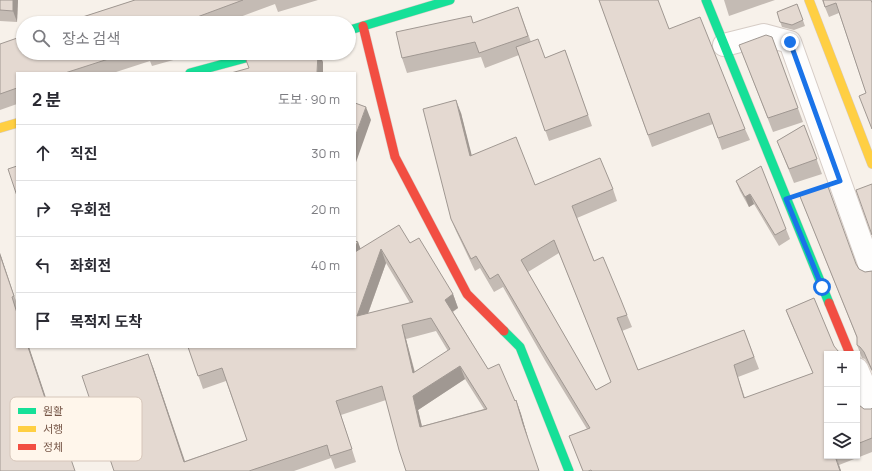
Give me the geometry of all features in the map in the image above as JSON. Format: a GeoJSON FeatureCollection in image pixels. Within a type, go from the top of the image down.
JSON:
{"type":"FeatureCollection","features":[{"type":"Feature","properties":{"kind":"street"},"geometry":{"type":"LineString","coordinates":[[356,28],[450,0]]}},
{"type":"Feature","properties":{"kind":"street"},"geometry":{"type":"LineString","coordinates":[[706,0],[724,45],[813,190],[872,272]]}},
{"type":"Feature","properties":{"kind":"street"},"geometry":{"type":"LineString","coordinates":[[809,0],[872,164]]}},
{"type":"Feature","properties":{"kind":"street"},"geometry":{"type":"LineString","coordinates":[[363,26],[395,157],[468,294],[520,346],[568,471]]}},
{"type":"Feature","properties":{"kind":"street"},"geometry":{"type":"LineString","coordinates":[[724,45],[764,34],[790,42],[813,190],[849,351]]}},
{"type":"Feature","properties":{"kind":"street"},"geometry":{"type":"LineString","coordinates":[[194,72],[238,60]]}},
{"type":"Feature","properties":{"kind":"street"},"geometry":{"type":"LineString","coordinates":[[0,128],[16,123]]}},
{"type":"Feature","properties":{"kind":"street"},"geometry":{"type":"LineString","coordinates":[[860,368],[872,362]]}},
{"type":"Feature","properties":{"kind":"street"},"geometry":{"type":"LineString","coordinates":[[860,376],[872,409]]}},
{"type":"Feature","properties":{"kind":"building"},"geometry":{"type":"Polygon","coordinates":[[[0,0],[13,0],[13,11],[0,10],[0,0]]]}},
{"type":"Feature","properties":{"kind":"building"},"geometry":{"type":"Polygon","coordinates":[[[135,0],[243,0],[200,16],[86,16],[135,0]]]}},
{"type":"Feature","properties":{"kind":"building"},"geometry":{"type":"Polygon","coordinates":[[[599,0],[658,0],[669,29],[700,17],[745,129],[718,138],[709,113],[648,135],[599,0]]]}},
{"type":"Feature","properties":{"kind":"building"},"geometry":{"type":"Polygon","coordinates":[[[823,0],[871,0],[872,129],[859,96],[866,93],[836,3],[825,7],[823,0]]]}},
{"type":"Feature","properties":{"kind":"building"},"geometry":{"type":"Polygon","coordinates":[[[797,4],[803,20],[792,25],[780,22],[777,12],[797,4]]]}},
{"type":"Feature","properties":{"kind":"building"},"geometry":{"type":"Polygon","coordinates":[[[518,7],[528,36],[479,53],[475,42],[402,58],[396,32],[471,16],[473,23],[518,7]]]}},
{"type":"Feature","properties":{"kind":"building"},"geometry":{"type":"Polygon","coordinates":[[[766,35],[772,37],[798,108],[768,118],[739,45],[766,35]]]}},
{"type":"Feature","properties":{"kind":"building"},"geometry":{"type":"Polygon","coordinates":[[[16,38],[16,60],[105,60],[68,72],[16,72],[16,88],[0,94],[0,44],[16,38]]]}},
{"type":"Feature","properties":{"kind":"building"},"geometry":{"type":"Polygon","coordinates":[[[538,39],[545,58],[565,50],[588,115],[545,131],[516,47],[538,39]]]}},
{"type":"Feature","properties":{"kind":"building"},"geometry":{"type":"Polygon","coordinates":[[[246,60],[318,60],[317,72],[235,72],[249,68],[246,60]]]}},
{"type":"Feature","properties":{"kind":"building"},"geometry":{"type":"Polygon","coordinates":[[[456,100],[470,156],[516,137],[535,185],[600,158],[613,189],[572,206],[594,261],[603,257],[621,300],[627,315],[617,318],[638,370],[744,330],[754,357],[734,365],[744,398],[813,373],[786,310],[814,298],[834,346],[838,351],[824,351],[824,459],[836,459],[840,471],[583,471],[569,436],[590,428],[498,274],[490,279],[476,256],[471,259],[451,219],[423,109],[456,100]],[[554,240],[521,260],[596,390],[611,382],[554,240]]]}},
{"type":"Feature","properties":{"kind":"building"},"geometry":{"type":"Polygon","coordinates":[[[356,103],[366,107],[356,134],[356,103]]]}},
{"type":"Feature","properties":{"kind":"building"},"geometry":{"type":"Polygon","coordinates":[[[804,125],[817,159],[789,169],[777,141],[804,125]]]}},
{"type":"Feature","properties":{"kind":"building"},"geometry":{"type":"Polygon","coordinates":[[[16,166],[16,193],[8,169],[16,166]]]}},
{"type":"Feature","properties":{"kind":"building"},"geometry":{"type":"Polygon","coordinates":[[[761,166],[786,229],[775,235],[750,194],[745,197],[736,181],[761,166]]]}},
{"type":"Feature","properties":{"kind":"building"},"geometry":{"type":"Polygon","coordinates":[[[827,184],[856,264],[859,269],[865,272],[872,271],[872,370],[864,352],[857,345],[857,337],[799,194],[827,184]]]}},
{"type":"Feature","properties":{"kind":"building"},"geometry":{"type":"Polygon","coordinates":[[[872,184],[872,235],[856,190],[872,184]]]}},
{"type":"Feature","properties":{"kind":"building"},"geometry":{"type":"Polygon","coordinates":[[[399,225],[410,243],[419,238],[453,294],[445,300],[488,369],[499,364],[515,401],[516,400],[539,471],[406,471],[382,386],[336,401],[352,449],[330,456],[327,445],[249,471],[114,471],[111,461],[142,461],[142,397],[89,397],[82,376],[148,354],[184,462],[247,440],[222,368],[198,376],[188,348],[356,348],[356,251],[399,225]],[[381,249],[357,316],[413,302],[381,249]],[[431,318],[402,325],[413,373],[450,349],[431,318]],[[460,366],[413,396],[420,427],[487,409],[460,366]]]}},
{"type":"Feature","properties":{"kind":"building"},"geometry":{"type":"Polygon","coordinates":[[[0,255],[14,296],[12,297],[16,310],[16,348],[28,348],[45,397],[10,397],[10,461],[72,461],[75,471],[0,471],[0,255]]]}},
{"type":"Feature","properties":{"kind":"building"},"geometry":{"type":"Polygon","coordinates":[[[860,406],[864,409],[872,408],[872,438],[860,443],[860,406]]]}},
{"type":"Feature","properties":{"kind":"traffic: fast"},"geometry":{"type":"LineString","coordinates":[[356,28],[450,0]]}},
{"type":"Feature","properties":{"kind":"traffic: fast"},"geometry":{"type":"LineString","coordinates":[[706,0],[829,303]]}},
{"type":"Feature","properties":{"kind":"traffic: fast"},"geometry":{"type":"LineString","coordinates":[[194,72],[238,60]]}},
{"type":"Feature","properties":{"kind":"traffic: fast"},"geometry":{"type":"LineString","coordinates":[[504,331],[520,347],[569,471]]}},
{"type":"Feature","properties":{"kind":"traffic: slow"},"geometry":{"type":"LineString","coordinates":[[809,0],[872,164]]}},
{"type":"Feature","properties":{"kind":"traffic: slow"},"geometry":{"type":"LineString","coordinates":[[0,128],[16,123]]}},
{"type":"Feature","properties":{"kind":"traffic: jam"},"geometry":{"type":"LineString","coordinates":[[363,26],[395,157],[467,294],[504,331]]}},
{"type":"Feature","properties":{"kind":"traffic: jam"},"geometry":{"type":"LineString","coordinates":[[829,303],[849,351]]}},
{"type":"Feature","properties":{"kind":"route"},"geometry":{"type":"LineString","coordinates":[[790,42],[840,181],[786,199],[822,287]]}}]}
